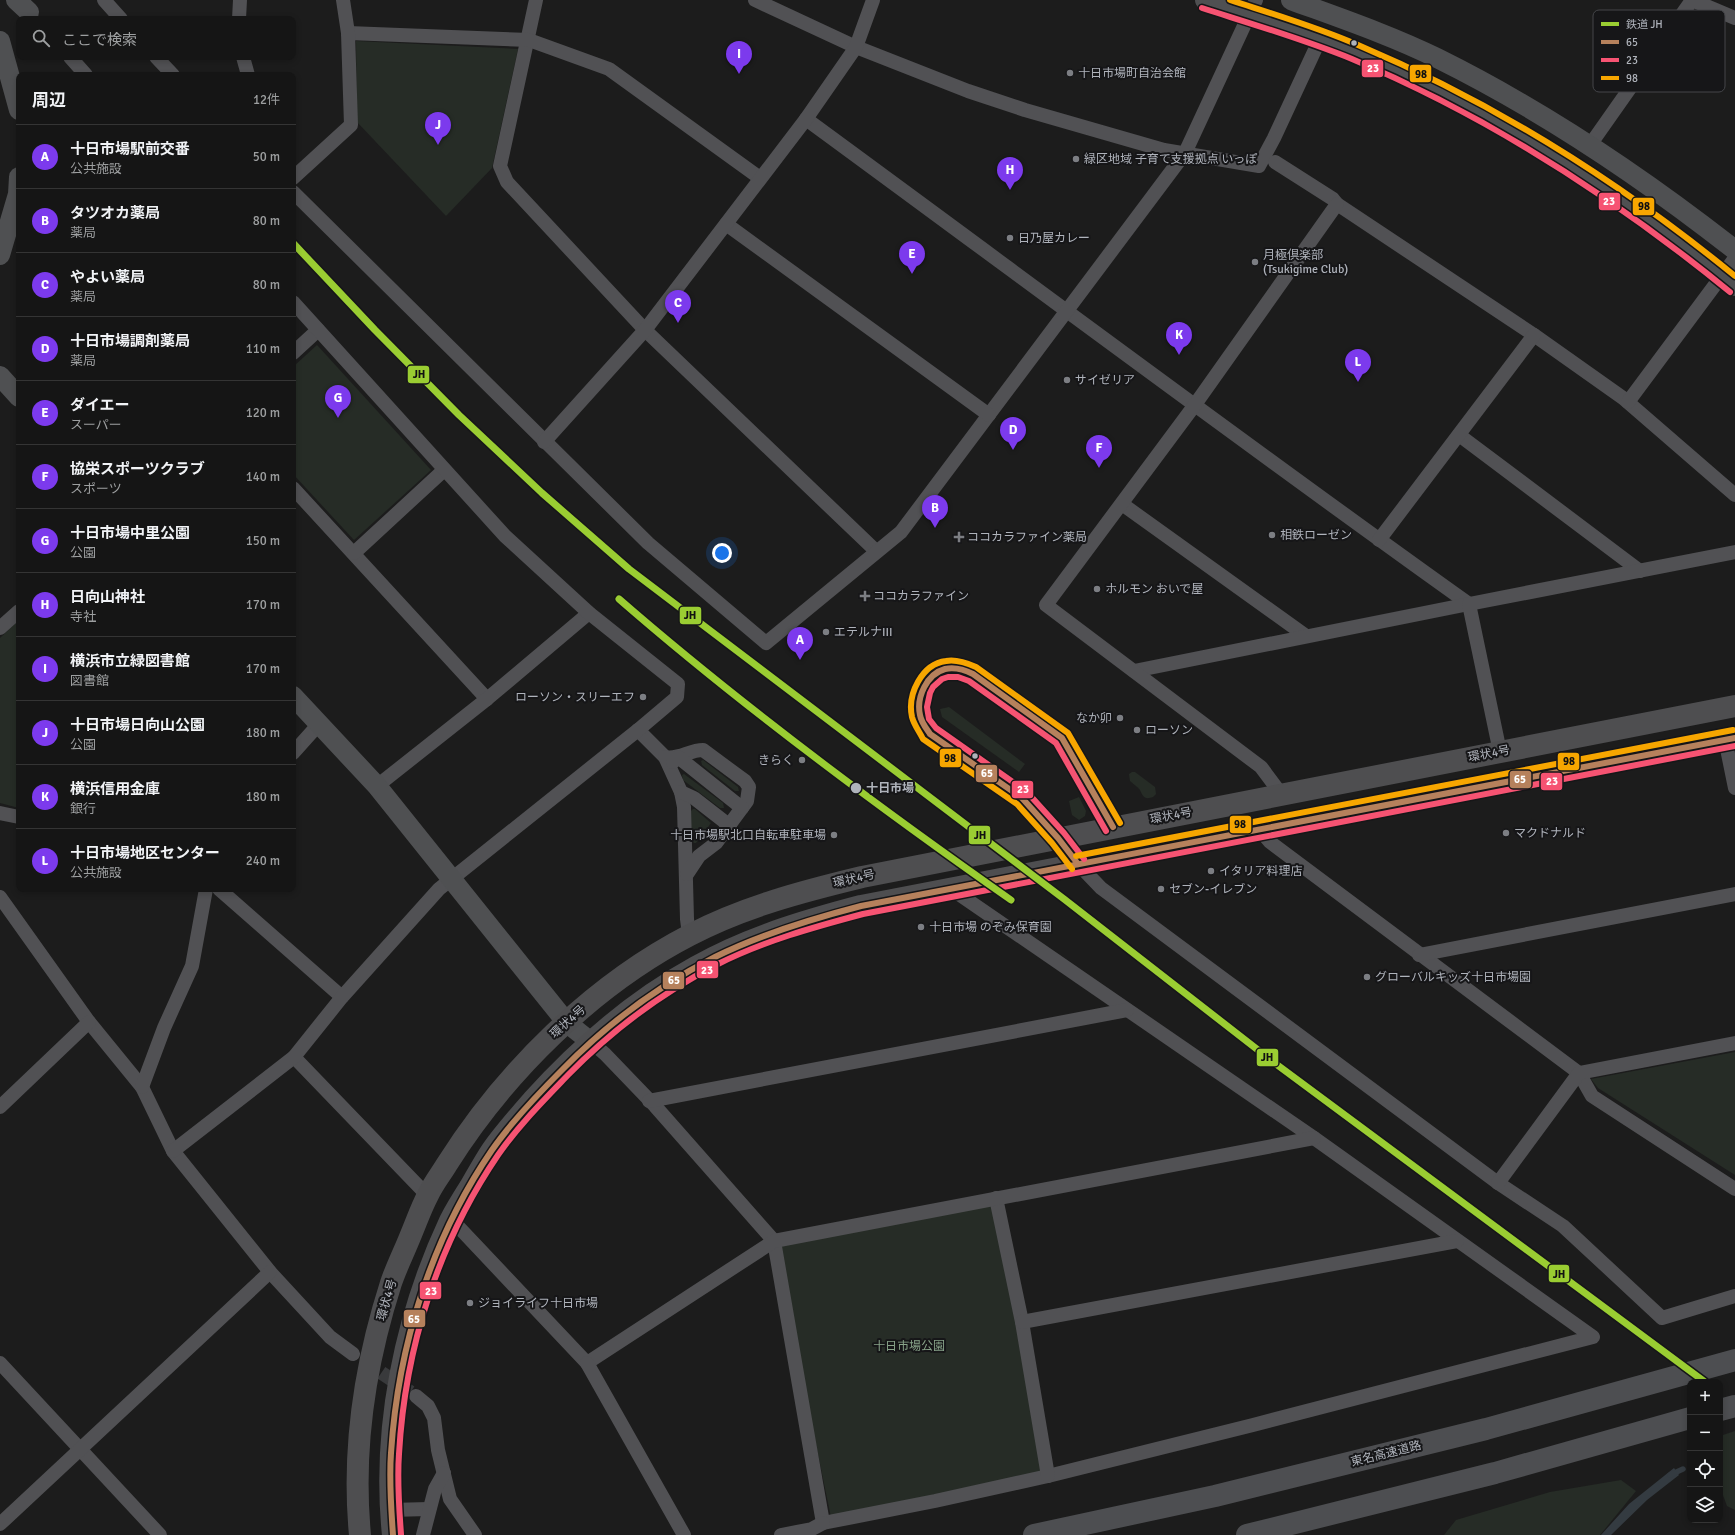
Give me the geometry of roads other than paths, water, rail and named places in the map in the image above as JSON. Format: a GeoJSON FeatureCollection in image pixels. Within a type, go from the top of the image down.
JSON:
{"type":"FeatureCollection","features":[{"type":"Feature","properties":{"kind":"highway","name":"東名高速道路"},"geometry":{"type":"LineString","coordinates":[[1034,1535],[1277,1481],[1486,1428],[1735,1360]]}},
{"type":"Feature","properties":{"kind":"highway"},"geometry":{"type":"LineString","coordinates":[[1723,1409],[1735,1406]]}},
{"type":"Feature","properties":{"kind":"highway"},"geometry":{"type":"LineString","coordinates":[[1246,1535],[1495,1473],[1687,1419]]}},
{"type":"Feature","properties":{"kind":"main road","name":"環状4号"},"geometry":{"type":"LineString","coordinates":[[360,1535],[358,1512],[358,1442],[372,1355],[391,1282],[427,1195],[466,1135],[500,1091],[532,1056],[567,1023],[611,986],[648,960],[689,935],[720,921],[813,889],[862,876],[1735,706]]}},
{"type":"Feature","properties":{"kind":"main road"},"geometry":{"type":"LineString","coordinates":[[393,1535],[390,1510],[391,1448],[401,1368],[421,1293],[451,1220],[492,1150],[553,1078],[591,1042],[632,1008],[663,986],[697,966],[729,950],[770,933],[812,919],[861,906],[1730,739]]}},
{"type":"Feature","properties":{"kind":"street"},"geometry":{"type":"LineString","coordinates":[[104,0],[118,16]]}},
{"type":"Feature","properties":{"kind":"street"},"geometry":{"type":"LineString","coordinates":[[239,16],[240,0]]}},
{"type":"Feature","properties":{"kind":"street"},"geometry":{"type":"LineString","coordinates":[[296,175],[351,125],[348,33],[343,0]]}},
{"type":"Feature","properties":{"kind":"street"},"geometry":{"type":"LineString","coordinates":[[536,0],[529,40],[500,166],[507,182],[645,330],[876,551]]}},
{"type":"Feature","properties":{"kind":"street"},"geometry":{"type":"LineString","coordinates":[[755,0],[856,47],[968,91],[1024,110],[1149,146],[1259,166],[1274,138],[1320,39]]}},
{"type":"Feature","properties":{"kind":"street"},"geometry":{"type":"LineString","coordinates":[[544,442],[645,330],[806,118],[856,47],[873,0]]}},
{"type":"Feature","properties":{"kind":"street"},"geometry":{"type":"LineString","coordinates":[[1205,0],[1253,8],[1320,39],[1354,52],[1424,83],[1481,112],[1576,168],[1647,216],[1728,281]]}},
{"type":"Feature","properties":{"kind":"street"},"geometry":{"type":"LineString","coordinates":[[1291,0],[1363,26],[1436,58],[1497,89],[1590,145],[1660,193],[1735,250]]}},
{"type":"Feature","properties":{"kind":"street"},"geometry":{"type":"LineString","coordinates":[[1685,10],[1692,0],[1716,10]]}},
{"type":"Feature","properties":{"kind":"street"},"geometry":{"type":"LineString","coordinates":[[296,195],[544,442],[648,543],[766,644],[876,551],[901,532],[1185,153],[1253,8]]}},
{"type":"Feature","properties":{"kind":"street"},"geometry":{"type":"LineString","coordinates":[[1725,14],[1735,18]]}},
{"type":"Feature","properties":{"kind":"street"},"geometry":{"type":"LineString","coordinates":[[348,33],[529,40],[609,69],[760,178]]}},
{"type":"Feature","properties":{"kind":"street"},"geometry":{"type":"LineString","coordinates":[[0,41],[16,99]]}},
{"type":"Feature","properties":{"kind":"street"},"geometry":{"type":"LineString","coordinates":[[73,60],[83,72]]}},
{"type":"Feature","properties":{"kind":"street"},"geometry":{"type":"LineString","coordinates":[[159,60],[170,72]]}},
{"type":"Feature","properties":{"kind":"street"},"geometry":{"type":"LineString","coordinates":[[244,60],[247,72]]}},
{"type":"Feature","properties":{"kind":"street"},"geometry":{"type":"LineString","coordinates":[[1590,145],[1627,92]]}},
{"type":"Feature","properties":{"kind":"street"},"geometry":{"type":"LineString","coordinates":[[806,118],[1194,406],[1469,604],[1500,752]]}},
{"type":"Feature","properties":{"kind":"street"},"geometry":{"type":"LineString","coordinates":[[1275,162],[1333,199],[1337,204],[1534,335],[1628,402],[1735,495]]}},
{"type":"Feature","properties":{"kind":"street"},"geometry":{"type":"LineString","coordinates":[[0,255],[16,196]]}},
{"type":"Feature","properties":{"kind":"street"},"geometry":{"type":"LineString","coordinates":[[1281,794],[1261,767],[1046,605],[1194,406],[1337,204]]}},
{"type":"Feature","properties":{"kind":"street"},"geometry":{"type":"LineString","coordinates":[[726,224],[989,415]]}},
{"type":"Feature","properties":{"kind":"street"},"geometry":{"type":"LineString","coordinates":[[1628,402],[1728,281],[1735,258]]}},
{"type":"Feature","properties":{"kind":"street"},"geometry":{"type":"LineString","coordinates":[[173,1151],[294,1057],[342,997],[439,889],[678,697],[678,684],[590,613],[505,536],[296,305]]}},
{"type":"Feature","properties":{"kind":"street"},"geometry":{"type":"LineString","coordinates":[[296,350],[318,330]]}},
{"type":"Feature","properties":{"kind":"street"},"geometry":{"type":"LineString","coordinates":[[1379,540],[1534,335]]}},
{"type":"Feature","properties":{"kind":"street"},"geometry":{"type":"LineString","coordinates":[[0,376],[16,394]]}},
{"type":"Feature","properties":{"kind":"street"},"geometry":{"type":"LineString","coordinates":[[1459,435],[1640,571]]}},
{"type":"Feature","properties":{"kind":"street"},"geometry":{"type":"LineString","coordinates":[[354,553],[444,470]]}},
{"type":"Feature","properties":{"kind":"street"},"geometry":{"type":"LineString","coordinates":[[296,491],[487,699]]}},
{"type":"Feature","properties":{"kind":"street"},"geometry":{"type":"LineString","coordinates":[[1122,504],[1306,636]]}},
{"type":"Feature","properties":{"kind":"street"},"geometry":{"type":"LineString","coordinates":[[1134,671],[1735,552]]}},
{"type":"Feature","properties":{"kind":"street"},"geometry":{"type":"LineString","coordinates":[[377,786],[487,699],[590,613]]}},
{"type":"Feature","properties":{"kind":"street"},"geometry":{"type":"LineString","coordinates":[[0,628],[16,614]]}},
{"type":"Feature","properties":{"kind":"street"},"geometry":{"type":"LineString","coordinates":[[296,699],[377,786],[567,1023],[605,1054],[650,1101],[774,1241],[823,1523]]}},
{"type":"Feature","properties":{"kind":"street"},"geometry":{"type":"LineString","coordinates":[[296,750],[318,724]]}},
{"type":"Feature","properties":{"kind":"street"},"geometry":{"type":"LineString","coordinates":[[638,730],[672,757],[742,808]]}},
{"type":"Feature","properties":{"kind":"street"},"geometry":{"type":"LineString","coordinates":[[1730,739],[1735,788]]}},
{"type":"Feature","properties":{"kind":"street"},"geometry":{"type":"LineString","coordinates":[[672,757],[703,750],[745,781],[749,787],[747,801],[730,826],[716,843],[699,856],[687,874]]}},
{"type":"Feature","properties":{"kind":"street"},"geometry":{"type":"LineString","coordinates":[[672,757],[672,770],[681,792],[684,807],[687,874],[687,919],[689,935]]}},
{"type":"Feature","properties":{"kind":"street"},"geometry":{"type":"LineString","coordinates":[[681,792],[694,798],[730,826]]}},
{"type":"Feature","properties":{"kind":"street"},"geometry":{"type":"LineString","coordinates":[[0,812],[16,816]]}},
{"type":"Feature","properties":{"kind":"street"},"geometry":{"type":"LineString","coordinates":[[1259,829],[1270,842],[1419,955],[1579,1073],[1592,1096],[1735,1189]]}},
{"type":"Feature","properties":{"kind":"street"},"geometry":{"type":"LineString","coordinates":[[1078,864],[1101,888],[1498,1183],[1563,1226],[1662,1318],[1735,1296]]}},
{"type":"Feature","properties":{"kind":"street"},"geometry":{"type":"LineString","coordinates":[[781,1535],[812,1529],[823,1523],[935,1501],[1048,1476],[1593,1337],[1314,1138],[1127,1010],[956,887]]}},
{"type":"Feature","properties":{"kind":"street"},"geometry":{"type":"LineString","coordinates":[[142,1087],[164,1028],[192,966],[205,892]]}},
{"type":"Feature","properties":{"kind":"street"},"geometry":{"type":"LineString","coordinates":[[222,892],[342,997]]}},
{"type":"Feature","properties":{"kind":"street"},"geometry":{"type":"LineString","coordinates":[[1419,955],[1735,894]]}},
{"type":"Feature","properties":{"kind":"street"},"geometry":{"type":"LineString","coordinates":[[0,897],[89,1022],[142,1087],[173,1151],[270,1272],[330,1337],[353,1354]]}},
{"type":"Feature","properties":{"kind":"street"},"geometry":{"type":"LineString","coordinates":[[650,1101],[1127,1010]]}},
{"type":"Feature","properties":{"kind":"street"},"geometry":{"type":"LineString","coordinates":[[0,1107],[89,1022]]}},
{"type":"Feature","properties":{"kind":"street"},"geometry":{"type":"LineString","coordinates":[[1498,1183],[1579,1073],[1735,1043]]}},
{"type":"Feature","properties":{"kind":"street"},"geometry":{"type":"LineString","coordinates":[[294,1057],[427,1195]]}},
{"type":"Feature","properties":{"kind":"street"},"geometry":{"type":"LineString","coordinates":[[587,1363],[774,1241],[1314,1138]]}},
{"type":"Feature","properties":{"kind":"street"},"geometry":{"type":"LineString","coordinates":[[996,1198],[1022,1322],[1048,1476]]}},
{"type":"Feature","properties":{"kind":"street"},"geometry":{"type":"LineString","coordinates":[[451,1220],[587,1363],[684,1535]]}},
{"type":"Feature","properties":{"kind":"street"},"geometry":{"type":"LineString","coordinates":[[1022,1322],[1457,1241]]}},
{"type":"Feature","properties":{"kind":"street"},"geometry":{"type":"LineString","coordinates":[[0,1524],[270,1272]]}},
{"type":"Feature","properties":{"kind":"street"},"geometry":{"type":"LineString","coordinates":[[0,1363],[160,1535]]}},
{"type":"Feature","properties":{"kind":"street"},"geometry":{"type":"LineString","coordinates":[[416,1396],[428,1406],[434,1418],[450,1499],[475,1535]]}},
{"type":"Feature","properties":{"kind":"street"},"geometry":{"type":"LineString","coordinates":[[423,1535],[435,1489],[444,1473]]}},
{"type":"Feature","properties":{"kind":"street"},"geometry":{"type":"LineString","coordinates":[[390,1510],[429,1510]]}},
{"type":"Feature","properties":{"kind":"waterway"},"geometry":{"type":"LineString","coordinates":[[1670,1475],[1683,1469]]}},
{"type":"Feature","properties":{"kind":"tunnel"},"geometry":{"type":"LineString","coordinates":[[364,1361],[416,1396]]}},
{"type":"Feature","properties":{"kind":"rail line","name":"JH"},"geometry":{"type":"LineString","coordinates":[[296,246],[375,330],[459,415],[542,493],[629,569],[1064,899],[1276,1064],[1701,1379]]}},
{"type":"Feature","properties":{"kind":"rail line","name":"JH"},"geometry":{"type":"LineString","coordinates":[[619,599],[666,639],[811,755],[1011,900]]}},
{"type":"Feature","properties":{"kind":"place","name":"十日市場町自治会館"},"geometry":{"type":"Point","coordinates":[1070,73]}},
{"type":"Feature","properties":{"kind":"place","name":"横浜市立緑図書館"},"geometry":{"type":"Point","coordinates":[739,74]}},
{"type":"Feature","properties":{"kind":"place","name":"十日市場日向山公園"},"geometry":{"type":"Point","coordinates":[438,145]}},
{"type":"Feature","properties":{"kind":"place","name":"緑区地域 子育て支援拠点 いっぽ"},"geometry":{"type":"Point","coordinates":[1076,159]}},
{"type":"Feature","properties":{"kind":"place","name":"日向山神社"},"geometry":{"type":"Point","coordinates":[1010,190]}},
{"type":"Feature","properties":{"kind":"place","name":"日乃屋カレー"},"geometry":{"type":"Point","coordinates":[1010,238]}},
{"type":"Feature","properties":{"kind":"place","name":"月極倶楽部 (Tsukigime Club)"},"geometry":{"type":"Point","coordinates":[1255,262]}},
{"type":"Feature","properties":{"kind":"place","name":"ダイエー"},"geometry":{"type":"Point","coordinates":[912,274]}},
{"type":"Feature","properties":{"kind":"place","name":"やよい薬局"},"geometry":{"type":"Point","coordinates":[678,323]}},
{"type":"Feature","properties":{"kind":"place","name":"横浜信用金庫"},"geometry":{"type":"Point","coordinates":[1179,355]}},
{"type":"Feature","properties":{"kind":"place","name":"サイゼリア"},"geometry":{"type":"Point","coordinates":[1067,380]}},
{"type":"Feature","properties":{"kind":"place","name":"十日市場地区センター"},"geometry":{"type":"Point","coordinates":[1358,382]}},
{"type":"Feature","properties":{"kind":"place","name":"十日市場中里公園"},"geometry":{"type":"Point","coordinates":[338,418]}},
{"type":"Feature","properties":{"kind":"place","name":"十日市場調剤薬局"},"geometry":{"type":"Point","coordinates":[1013,450]}},
{"type":"Feature","properties":{"kind":"place","name":"協栄スポーツクラブ"},"geometry":{"type":"Point","coordinates":[1099,468]}},
{"type":"Feature","properties":{"kind":"place","name":"タツオカ薬局"},"geometry":{"type":"Point","coordinates":[935,528]}},
{"type":"Feature","properties":{"kind":"place","name":"相鉄ローゼン"},"geometry":{"type":"Point","coordinates":[1272,535]}},
{"type":"Feature","properties":{"kind":"place","name":"ココカラファイン薬局"},"geometry":{"type":"Point","coordinates":[959,537]}},
{"type":"Feature","properties":{"kind":"place","name":"ホルモン おいで屋"},"geometry":{"type":"Point","coordinates":[1097,589]}},
{"type":"Feature","properties":{"kind":"place","name":"ココカラファイン"},"geometry":{"type":"Point","coordinates":[865,596]}},
{"type":"Feature","properties":{"kind":"place","name":"エテルナIII"},"geometry":{"type":"Point","coordinates":[826,632]}},
{"type":"Feature","properties":{"kind":"place","name":"十日市場駅前交番"},"geometry":{"type":"Point","coordinates":[800,660]}},
{"type":"Feature","properties":{"kind":"place","name":"ローソン・スリーエフ"},"geometry":{"type":"Point","coordinates":[643,697]}},
{"type":"Feature","properties":{"kind":"place","name":"なか卯"},"geometry":{"type":"Point","coordinates":[1120,718]}},
{"type":"Feature","properties":{"kind":"place","name":"ローソン"},"geometry":{"type":"Point","coordinates":[1137,730]}},
{"type":"Feature","properties":{"kind":"place","name":"きらく"},"geometry":{"type":"Point","coordinates":[802,760]}},
{"type":"Feature","properties":{"kind":"place","name":"十日市場"},"geometry":{"type":"Point","coordinates":[856,788]}},
{"type":"Feature","properties":{"kind":"place","name":"マクドナルド"},"geometry":{"type":"Point","coordinates":[1506,833]}},
{"type":"Feature","properties":{"kind":"place","name":"十日市場駅北口自転車駐車場"},"geometry":{"type":"Point","coordinates":[834,835]}},
{"type":"Feature","properties":{"kind":"place","name":"イタリア料理店"},"geometry":{"type":"Point","coordinates":[1211,871]}},
{"type":"Feature","properties":{"kind":"place","name":"セブン-イレブン"},"geometry":{"type":"Point","coordinates":[1161,889]}},
{"type":"Feature","properties":{"kind":"place","name":"十日市場 のぞみ保育園"},"geometry":{"type":"Point","coordinates":[921,927]}},
{"type":"Feature","properties":{"kind":"place","name":"グローバルキッズ十日市場園"},"geometry":{"type":"Point","coordinates":[1367,977]}},
{"type":"Feature","properties":{"kind":"place","name":"ジョイライフ十日市場"},"geometry":{"type":"Point","coordinates":[470,1303]}},
{"type":"Feature","properties":{"kind":"park label","name":"十日市場公園"},"geometry":{"type":"Point","coordinates":[909,1346]}}]}
